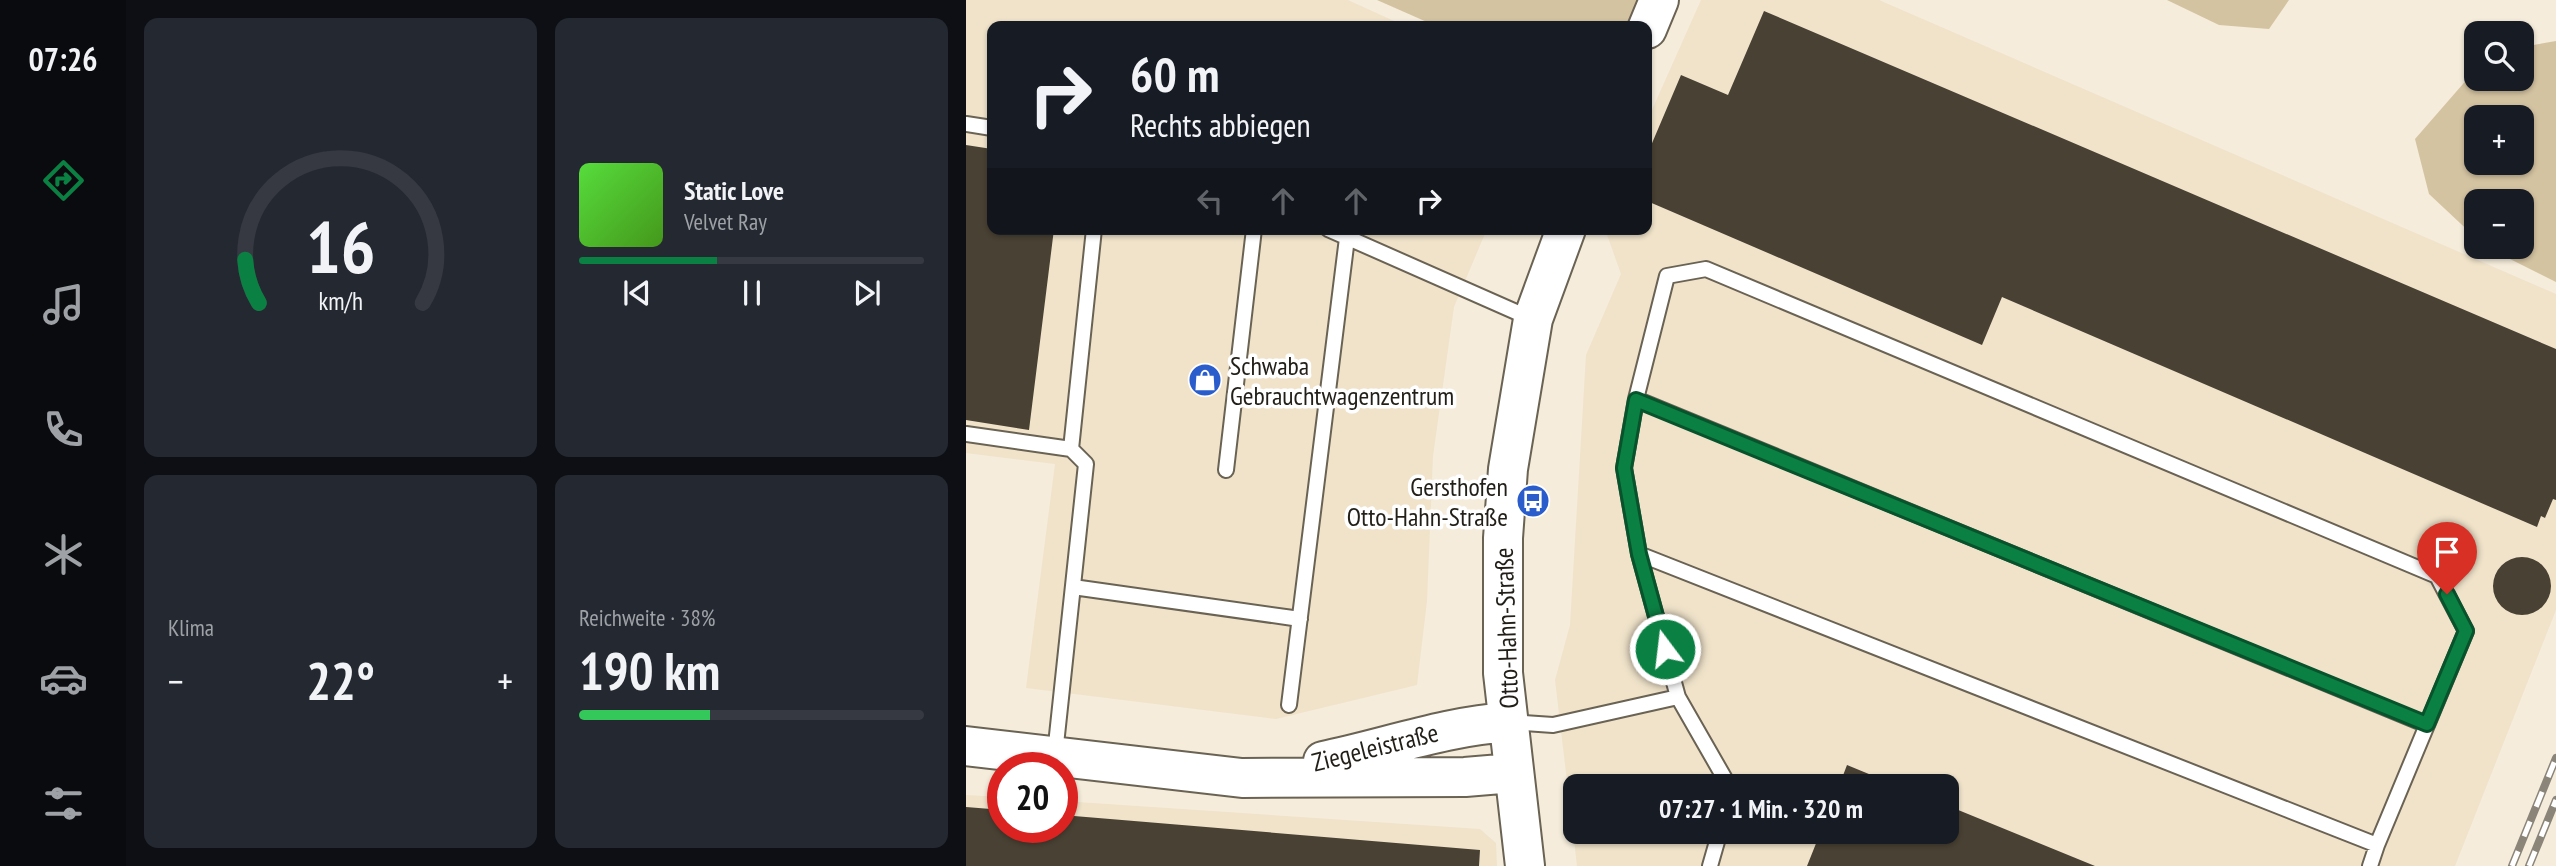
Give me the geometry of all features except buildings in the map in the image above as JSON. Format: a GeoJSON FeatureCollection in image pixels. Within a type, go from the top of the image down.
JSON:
{"type":"FeatureCollection","features":[{"type":"Feature","properties":{"kind":"street"},"geometry":{"type":"LineString","coordinates":[[1650,21],[1659,0]]}},
{"type":"Feature","properties":{"kind":"street","name":"Otto-Hahn-Straße"},"geometry":{"type":"LineString","coordinates":[[1525,866],[1503,673],[1507,469],[1533,319],[1564,235]]}},
{"type":"Feature","properties":{"kind":"street","name":"Ziegeleistraße"},"geometry":{"type":"LineString","coordinates":[[1242,778],[1375,750],[1463,725],[1509,722]]}},
{"type":"Feature","properties":{"kind":"street","name":"Ziegeleistraße"},"geometry":{"type":"LineString","coordinates":[[966,746],[1033,752]]}},
{"type":"Feature","properties":{"kind":"street","name":"Ziegeleistraße"},"geometry":{"type":"LineString","coordinates":[[1078,757],[1242,778],[1465,777],[1513,773]]}},
{"type":"Feature","properties":{"kind":"lane"},"geometry":{"type":"LineString","coordinates":[[966,124],[987,127]]}},
{"type":"Feature","properties":{"kind":"lane"},"geometry":{"type":"LineString","coordinates":[[1071,449],[1093,235]]}},
{"type":"Feature","properties":{"kind":"lane"},"geometry":{"type":"LineString","coordinates":[[1226,470],[1253,235]]}},
{"type":"Feature","properties":{"kind":"lane"},"geometry":{"type":"LineString","coordinates":[[1289,705],[1340,235]]}},
{"type":"Feature","properties":{"kind":"lane"},"geometry":{"type":"LineString","coordinates":[[1344,235],[1533,319]]}},
{"type":"Feature","properties":{"kind":"lane"},"geometry":{"type":"LineString","coordinates":[[1723,774],[1678,697],[1639,554],[1624,468],[1636,400],[1667,276],[1706,269],[2437,576],[2466,631],[2370,866]]}},
{"type":"Feature","properties":{"kind":"lane"},"geometry":{"type":"LineString","coordinates":[[1636,400],[2427,724]]}},
{"type":"Feature","properties":{"kind":"lane"},"geometry":{"type":"LineString","coordinates":[[966,434],[1071,449],[1086,464],[1055,752]]}},
{"type":"Feature","properties":{"kind":"lane"},"geometry":{"type":"LineString","coordinates":[[1639,554],[2377,845]]}},
{"type":"Feature","properties":{"kind":"lane"},"geometry":{"type":"LineString","coordinates":[[1073,587],[1300,619]]}},
{"type":"Feature","properties":{"kind":"lane"},"geometry":{"type":"LineString","coordinates":[[1509,722],[1553,725],[1678,697]]}},
{"type":"Feature","properties":{"kind":"lane"},"geometry":{"type":"LineString","coordinates":[[1710,866],[1716,844]]}},
{"type":"Feature","properties":{"kind":"shaded area","name":"Schwaba Gebrauchtwagenzentrum"},"geometry":{"type":"Polygon","coordinates":[[[966,0],[1348,0],[1394,21],[987,21],[987,235],[1484,235],[1454,307],[1433,456],[1427,601],[1417,685],[1276,719],[1026,688],[1055,464],[966,453],[966,0]]]}},
{"type":"Feature","properties":{"kind":"shaded area"},"geometry":{"type":"Polygon","coordinates":[[[1377,0],[1644,0],[1634,21],[1425,21],[1377,0]]]}},
{"type":"Feature","properties":{"kind":"shaded area"},"geometry":{"type":"Polygon","coordinates":[[[1701,0],[1879,0],[2464,254],[2464,259],[2475,259],[2556,294],[2556,610],[2455,866],[1577,866],[1574,844],[1959,844],[1959,774],[1566,774],[1555,680],[1570,625],[1586,355],[1621,274],[1607,235],[1652,235],[1652,110],[1701,0]]]}},
{"type":"Feature","properties":{"kind":"shaded area"},"geometry":{"type":"Polygon","coordinates":[[[2167,0],[2289,0],[2269,29],[2219,25],[2167,0]]]}},
{"type":"Feature","properties":{"kind":"shaded area"},"geometry":{"type":"Polygon","coordinates":[[[2556,41],[2556,282],[2510,259],[2534,259],[2534,189],[2464,189],[2464,227],[2429,194],[2415,139],[2464,83],[2464,91],[2534,91],[2534,45],[2556,41]]]}},
{"type":"Feature","properties":{"kind":"shaded area"},"geometry":{"type":"Polygon","coordinates":[[[966,795],[987,796],[987,843],[1078,843],[1078,802],[1480,829],[1496,843],[1497,866],[966,866],[966,795]]]}},
{"type":"Feature","properties":{"kind":"railway"},"geometry":{"type":"LineString","coordinates":[[2512,866],[2556,758]]}},
{"type":"Feature","properties":{"kind":"railway"},"geometry":{"type":"LineString","coordinates":[[2529,866],[2556,800]]}},
{"type":"Feature","properties":{"kind":"place","name":"Schwaba Gebrauchtwagenzentrum"},"geometry":{"type":"Point","coordinates":[1205,380]}},
{"type":"Feature","properties":{"kind":"place","name":"Gersthofen Otto-Hahn-Straße"},"geometry":{"type":"Point","coordinates":[1533,501]}},
{"type":"Feature","properties":{"kind":"route"},"geometry":{"type":"LineString","coordinates":[[1665,649],[1639,554],[1624,468],[1636,400],[2427,724],[2466,631],[2447,594]]}}]}
